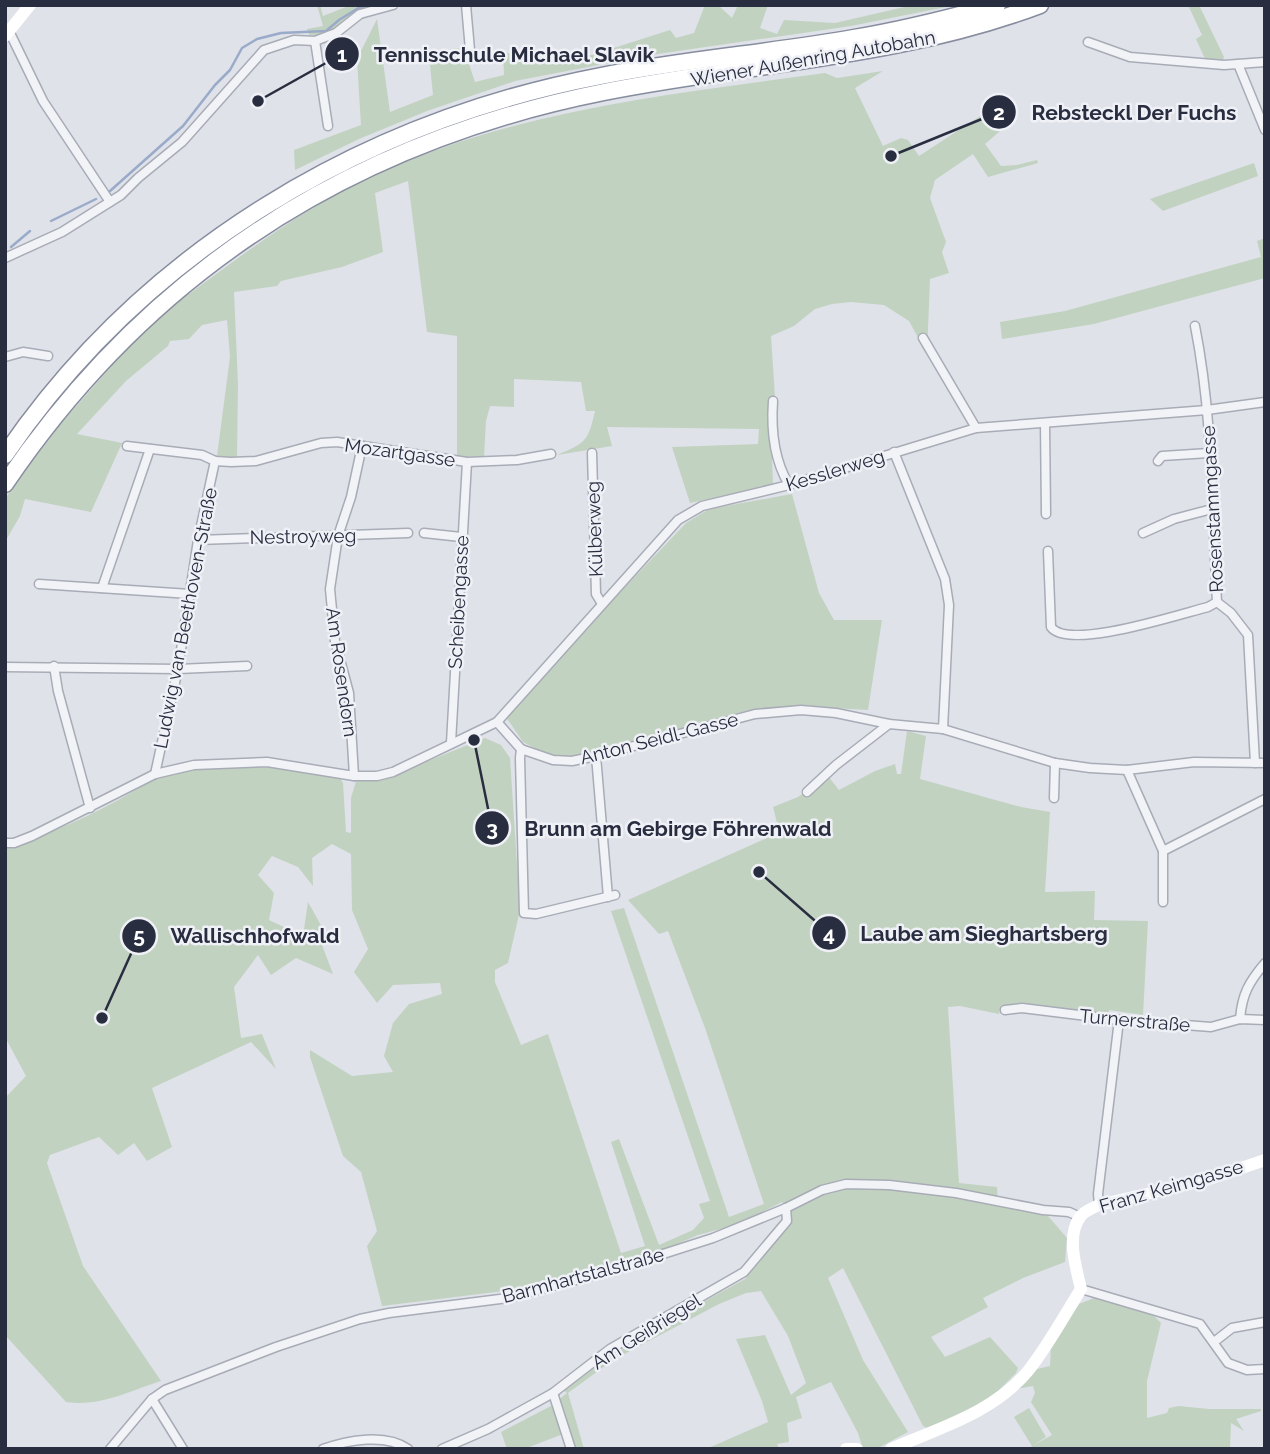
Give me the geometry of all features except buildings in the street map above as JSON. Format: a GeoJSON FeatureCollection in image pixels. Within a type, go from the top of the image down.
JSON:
{"type":"FeatureCollection","features":[{"type":"Feature","properties":{"kind":"highway","name":"Wiener Außenring Autobahn"},"geometry":{"type":"LineString","coordinates":[[5,455],[68,374],[122,317],[178,268],[246,217],[312,177],[381,143],[460,112],[528,91],[603,75],[853,38],[934,23],[997,5]]}},
{"type":"Feature","properties":{"kind":"highway","name":"Wiener Außenring Autobahn"},"geometry":{"type":"LineString","coordinates":[[5,484],[32,444],[80,385],[134,329],[189,280],[264,226],[318,193],[386,158],[464,128],[531,108],[606,91],[855,54],[937,38],[1040,5]]}},
{"type":"Feature","properties":{"kind":"main road"},"geometry":{"type":"LineString","coordinates":[[7,34],[30,5]]}},
{"type":"Feature","properties":{"kind":"main road","name":"Franz Keimgasse"},"geometry":{"type":"LineString","coordinates":[[1080,1216],[1100,1205],[1206,1180],[1265,1160]]}},
{"type":"Feature","properties":{"kind":"main road"},"geometry":{"type":"LineString","coordinates":[[891,1449],[982,1408],[1004,1393],[1033,1364],[1081,1289],[1073,1253],[1074,1235],[1080,1216]]}},
{"type":"Feature","properties":{"kind":"main road"},"geometry":{"type":"LineString","coordinates":[[846,1449],[857,1449]]}},
{"type":"Feature","properties":{"kind":"street"},"geometry":{"type":"LineString","coordinates":[[5,258],[62,232],[110,202],[182,142],[264,50],[294,40],[315,41],[336,33],[360,14],[393,5]]}},
{"type":"Feature","properties":{"kind":"street"},"geometry":{"type":"LineString","coordinates":[[466,5],[470,50]]}},
{"type":"Feature","properties":{"kind":"street"},"geometry":{"type":"LineString","coordinates":[[7,34],[43,101],[110,202]]}},
{"type":"Feature","properties":{"kind":"street"},"geometry":{"type":"LineString","coordinates":[[315,41],[328,126]]}},
{"type":"Feature","properties":{"kind":"street"},"geometry":{"type":"LineString","coordinates":[[1088,42],[1130,57],[1224,65],[1265,62]]}},
{"type":"Feature","properties":{"kind":"street"},"geometry":{"type":"LineString","coordinates":[[1237,64],[1265,130]]}},
{"type":"Feature","properties":{"kind":"street","name":"Rosenstammgasse"},"geometry":{"type":"LineString","coordinates":[[1195,326],[1204,370],[1217,602],[1231,613],[1248,635],[1260,763]]}},
{"type":"Feature","properties":{"kind":"street"},"geometry":{"type":"LineString","coordinates":[[923,338],[976,428]]}},
{"type":"Feature","properties":{"kind":"street"},"geometry":{"type":"LineString","coordinates":[[5,356],[23,352],[48,356]]}},
{"type":"Feature","properties":{"kind":"street"},"geometry":{"type":"LineString","coordinates":[[773,401],[771,421],[780,469],[789,485]]}},
{"type":"Feature","properties":{"kind":"street","name":"Kesslerweg"},"geometry":{"type":"LineString","coordinates":[[497,722],[678,520],[702,506],[789,485],[976,428],[1207,410],[1265,402]]}},
{"type":"Feature","properties":{"kind":"street"},"geometry":{"type":"LineString","coordinates":[[1045,423],[1046,513]]}},
{"type":"Feature","properties":{"kind":"street","name":"Mozartgasse"},"geometry":{"type":"LineString","coordinates":[[127,446],[202,455],[215,461],[256,461],[321,443],[337,442],[467,462],[517,460],[551,454]]}},
{"type":"Feature","properties":{"kind":"street","name":"Am Rosendorn"},"geometry":{"type":"LineString","coordinates":[[354,776],[349,693],[335,641],[330,589],[338,536],[351,497],[362,446]]}},
{"type":"Feature","properties":{"kind":"street"},"geometry":{"type":"LineString","coordinates":[[102,588],[150,449]]}},
{"type":"Feature","properties":{"kind":"street"},"geometry":{"type":"LineString","coordinates":[[894,452],[945,579],[949,605],[943,729]]}},
{"type":"Feature","properties":{"kind":"street","name":"Külberweg"},"geometry":{"type":"LineString","coordinates":[[592,453],[596,594],[602,604]]}},
{"type":"Feature","properties":{"kind":"street"},"geometry":{"type":"LineString","coordinates":[[1158,461],[1162,456],[1209,453]]}},
{"type":"Feature","properties":{"kind":"street","name":"Ludwig van Beethoven-Straße"},"geometry":{"type":"LineString","coordinates":[[155,774],[215,461]]}},
{"type":"Feature","properties":{"kind":"street","name":"Scheibengasse"},"geometry":{"type":"LineString","coordinates":[[451,743],[467,462]]}},
{"type":"Feature","properties":{"kind":"street"},"geometry":{"type":"LineString","coordinates":[[1143,533],[1174,519],[1212,509]]}},
{"type":"Feature","properties":{"kind":"street","name":"Nestroyweg"},"geometry":{"type":"LineString","coordinates":[[198,540],[408,533]]}},
{"type":"Feature","properties":{"kind":"street"},"geometry":{"type":"LineString","coordinates":[[424,533],[461,537]]}},
{"type":"Feature","properties":{"kind":"street"},"geometry":{"type":"LineString","coordinates":[[1048,551],[1051,627],[1055,633],[1064,636],[1102,634],[1208,607],[1217,602]]}},
{"type":"Feature","properties":{"kind":"street"},"geometry":{"type":"LineString","coordinates":[[39,584],[190,594]]}},
{"type":"Feature","properties":{"kind":"street"},"geometry":{"type":"LineString","coordinates":[[54,666],[58,691],[90,808]]}},
{"type":"Feature","properties":{"kind":"street"},"geometry":{"type":"LineString","coordinates":[[5,667],[177,669],[247,666]]}},
{"type":"Feature","properties":{"kind":"street","name":"Anton Seidl-Gasse"},"geometry":{"type":"LineString","coordinates":[[497,722],[521,749],[553,760],[572,761],[596,756],[755,713],[801,710],[836,713],[889,724],[943,729],[1055,763],[1090,768],[1126,770],[1194,762],[1260,763]]}},
{"type":"Feature","properties":{"kind":"street"},"geometry":{"type":"LineString","coordinates":[[5,843],[32,836],[155,774],[194,765],[243,762],[292,765],[354,776],[377,776],[393,772],[497,722]]}},
{"type":"Feature","properties":{"kind":"street"},"geometry":{"type":"LineString","coordinates":[[807,792],[836,765],[889,724]]}},
{"type":"Feature","properties":{"kind":"street"},"geometry":{"type":"LineString","coordinates":[[521,749],[524,913],[536,914],[612,896],[596,756]]}},
{"type":"Feature","properties":{"kind":"street"},"geometry":{"type":"LineString","coordinates":[[1054,798],[1055,763]]}},
{"type":"Feature","properties":{"kind":"street"},"geometry":{"type":"LineString","coordinates":[[1126,770],[1163,851],[1163,902]]}},
{"type":"Feature","properties":{"kind":"street"},"geometry":{"type":"LineString","coordinates":[[1163,851],[1265,799]]}},
{"type":"Feature","properties":{"kind":"street"},"geometry":{"type":"LineString","coordinates":[[1240,1019],[1241,999],[1265,963]]}},
{"type":"Feature","properties":{"kind":"street","name":"Turnerstraße"},"geometry":{"type":"LineString","coordinates":[[1005,1010],[1022,1008],[1119,1020],[1210,1027],[1240,1019],[1265,1020]]}},
{"type":"Feature","properties":{"kind":"street"},"geometry":{"type":"LineString","coordinates":[[1100,1205],[1098,1194],[1119,1020]]}},
{"type":"Feature","properties":{"kind":"street","name":"Barmhartstalstraße"},"geometry":{"type":"LineString","coordinates":[[110,1449],[152,1399],[165,1390],[360,1319],[509,1297],[610,1270],[713,1238],[822,1190],[846,1184],[890,1185],[956,1193],[1080,1216]]}},
{"type":"Feature","properties":{"kind":"street","name":"Am Geißriegel"},"geometry":{"type":"LineString","coordinates":[[443,1449],[488,1429],[553,1393],[610,1349],[744,1272],[787,1221],[786,1208]]}},
{"type":"Feature","properties":{"kind":"street"},"geometry":{"type":"LineString","coordinates":[[1081,1289],[1200,1324],[1228,1363],[1247,1370],[1265,1369]]}},
{"type":"Feature","properties":{"kind":"street"},"geometry":{"type":"LineString","coordinates":[[1214,1342],[1233,1328],[1265,1322]]}},
{"type":"Feature","properties":{"kind":"street"},"geometry":{"type":"LineString","coordinates":[[553,1393],[571,1449]]}},
{"type":"Feature","properties":{"kind":"street"},"geometry":{"type":"LineString","coordinates":[[152,1399],[183,1449]]}},
{"type":"Feature","properties":{"kind":"street"},"geometry":{"type":"LineString","coordinates":[[323,1449],[367,1440],[398,1441],[408,1449]]}},
{"type":"Feature","properties":{"kind":"green space"},"geometry":{"type":"Polygon","coordinates":[[[317,5],[320,5],[323,16],[351,5],[382,5],[321,35],[309,35],[307,29],[323,26],[317,5]]]}},
{"type":"Feature","properties":{"kind":"green space"},"geometry":{"type":"Polygon","coordinates":[[[705,5],[718,5],[732,18],[738,5],[768,5],[760,28],[777,34],[784,20],[835,23],[913,5],[956,5],[851,26],[651,55],[515,81],[427,111],[359,139],[295,170],[294,150],[361,125],[357,59],[377,19],[390,112],[433,95],[430,65],[454,48],[464,49],[475,82],[504,75],[503,51],[529,61],[592,55],[670,30],[676,38],[694,33],[705,5]]]}},
{"type":"Feature","properties":{"kind":"green space"},"geometry":{"type":"Polygon","coordinates":[[[1188,5],[1199,5],[1224,57],[1223,60],[1206,61],[1196,39],[1202,35],[1188,5]]]}},
{"type":"Feature","properties":{"kind":"green space"},"geometry":{"type":"Polygon","coordinates":[[[883,71],[855,88],[883,146],[901,138],[908,140],[919,156],[1008,98],[1013,120],[985,144],[1001,166],[1037,160],[1038,163],[988,177],[973,154],[935,180],[930,198],[946,242],[942,252],[949,273],[930,279],[927,354],[909,321],[884,305],[851,302],[832,304],[815,309],[794,326],[771,336],[775,397],[770,400],[773,485],[690,503],[672,447],[758,444],[759,429],[607,427],[612,446],[557,455],[579,444],[590,429],[595,411],[586,411],[581,382],[514,379],[514,407],[490,406],[486,421],[484,457],[457,456],[457,336],[427,332],[408,181],[375,193],[383,252],[342,267],[281,281],[277,286],[234,292],[238,384],[237,458],[217,456],[230,357],[227,320],[202,325],[189,339],[170,341],[168,346],[126,381],[77,434],[122,443],[91,512],[25,499],[20,516],[5,542],[5,499],[60,425],[128,347],[190,290],[189,294],[278,230],[348,188],[426,153],[538,120],[652,97],[825,73],[837,78],[883,71]]]}},
{"type":"Feature","properties":{"kind":"green space"},"geometry":{"type":"Polygon","coordinates":[[[1254,163],[1258,176],[1163,211],[1150,199],[1254,163]]]}},
{"type":"Feature","properties":{"kind":"green space"},"geometry":{"type":"Polygon","coordinates":[[[1265,238],[1265,278],[1094,324],[1002,339],[1000,322],[1065,311],[1261,257],[1257,241],[1265,238]]]}},
{"type":"Feature","properties":{"kind":"green space"},"geometry":{"type":"Polygon","coordinates":[[[792,494],[819,593],[834,620],[882,620],[868,710],[797,706],[749,710],[573,757],[548,755],[523,742],[506,717],[686,523],[709,509],[792,494]]]}},
{"type":"Feature","properties":{"kind":"green space"},"geometry":{"type":"Polygon","coordinates":[[[907,731],[926,736],[920,779],[1021,807],[1050,812],[1045,892],[1095,891],[1094,920],[1148,921],[1143,1015],[1109,1010],[1109,1017],[1001,1006],[999,1014],[960,1006],[948,1007],[959,1183],[997,1187],[998,1205],[1048,1216],[1067,1238],[1065,1262],[1023,1278],[983,1298],[988,1307],[931,1337],[945,1357],[990,1337],[1018,1368],[991,1398],[965,1413],[927,1428],[923,1426],[843,1268],[828,1278],[863,1360],[908,1432],[876,1449],[865,1449],[831,1382],[796,1397],[802,1418],[787,1423],[789,1442],[777,1444],[779,1449],[706,1449],[768,1422],[736,1339],[765,1335],[791,1395],[806,1383],[788,1336],[761,1291],[746,1293],[719,1304],[613,1360],[568,1393],[584,1449],[569,1449],[563,1434],[524,1449],[507,1449],[501,1432],[551,1406],[567,1393],[563,1390],[614,1351],[745,1279],[791,1222],[782,1202],[739,1224],[583,1274],[513,1290],[382,1306],[367,1246],[377,1231],[361,1172],[343,1156],[310,1050],[352,1076],[393,1072],[384,1056],[393,1023],[409,1004],[442,994],[440,983],[393,985],[377,1003],[354,972],[368,949],[352,910],[351,854],[332,844],[312,858],[313,886],[298,867],[272,856],[258,875],[274,893],[269,920],[303,936],[308,902],[327,936],[322,945],[333,974],[296,958],[271,975],[258,955],[234,987],[241,1038],[262,1034],[276,1069],[251,1042],[152,1088],[172,1147],[147,1161],[134,1143],[118,1155],[99,1137],[50,1155],[47,1163],[83,1266],[161,1381],[103,1400],[66,1402],[5,1335],[5,1098],[26,1076],[5,1037],[5,847],[81,819],[152,781],[172,774],[219,767],[294,769],[338,775],[343,783],[346,832],[351,833],[351,798],[357,778],[386,778],[485,738],[501,745],[510,758],[520,910],[508,963],[495,970],[495,982],[521,1045],[548,1034],[621,1253],[645,1246],[611,1142],[619,1139],[659,1245],[693,1230],[704,1218],[699,1204],[710,1201],[611,911],[624,908],[729,1217],[764,1204],[705,1028],[668,931],[659,934],[628,900],[767,838],[777,823],[773,807],[798,797],[828,776],[839,790],[895,764],[897,774],[901,774],[907,731]]]}},
{"type":"Feature","properties":{"kind":"green space"},"geometry":{"type":"Polygon","coordinates":[[[1094,1298],[1153,1315],[1161,1323],[1147,1381],[1147,1418],[1167,1413],[1169,1408],[1179,1406],[1261,1409],[1236,1419],[1244,1431],[1231,1423],[1230,1449],[1027,1449],[1052,1435],[1031,1402],[1035,1393],[1033,1386],[1011,1390],[1033,1370],[1050,1366],[1051,1346],[1079,1304],[1094,1298]]]}},
{"type":"Feature","properties":{"kind":"green space"},"geometry":{"type":"Polygon","coordinates":[[[1029,1408],[1046,1437],[1032,1446],[1014,1417],[1029,1408]]]}},
{"type":"Feature","properties":{"kind":"waterway"},"geometry":{"type":"LineString","coordinates":[[110,191],[183,126],[230,70],[242,48],[257,39],[281,33],[326,31],[360,7],[369,5]]}},
{"type":"Feature","properties":{"kind":"waterway"},"geometry":{"type":"LineString","coordinates":[[51,221],[96,199]]}},
{"type":"Feature","properties":{"kind":"waterway"},"geometry":{"type":"LineString","coordinates":[[11,247],[30,231]]}},
{"type":"Feature","properties":{"kind":"place","name":"Tennisschule Michael Slavik"},"geometry":{"type":"Point","coordinates":[258,101]}},
{"type":"Feature","properties":{"kind":"place","name":"Rebsteckl Der Fuchs"},"geometry":{"type":"Point","coordinates":[891,156]}},
{"type":"Feature","properties":{"kind":"place","name":"Brunn am Gebirge Föhrenwald"},"geometry":{"type":"Point","coordinates":[474,740]}},
{"type":"Feature","properties":{"kind":"place","name":"Laube am Sieghartsberg"},"geometry":{"type":"Point","coordinates":[759,872]}},
{"type":"Feature","properties":{"kind":"place","name":"Wallischhofwald"},"geometry":{"type":"Point","coordinates":[102,1018]}}]}
